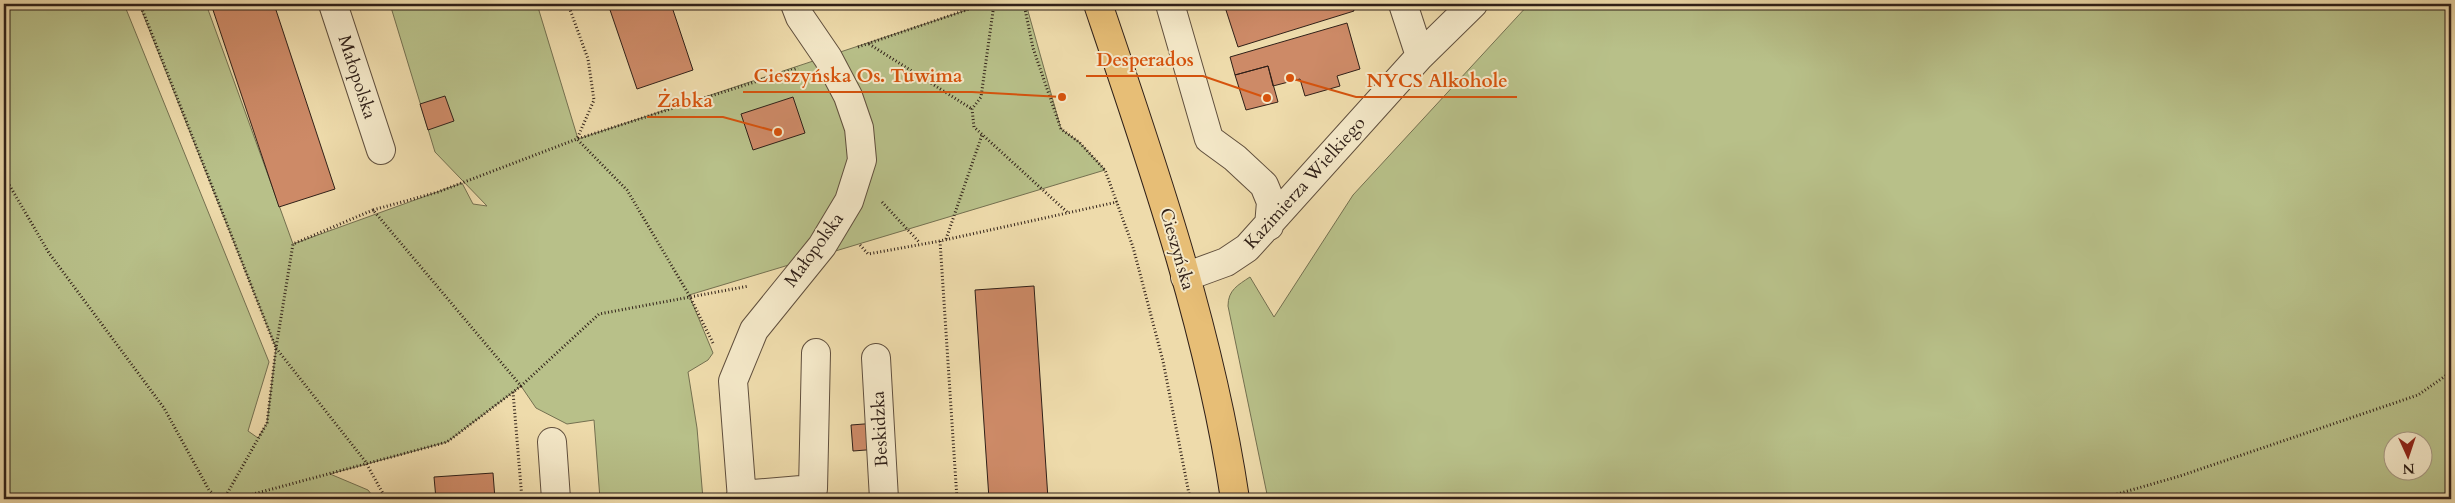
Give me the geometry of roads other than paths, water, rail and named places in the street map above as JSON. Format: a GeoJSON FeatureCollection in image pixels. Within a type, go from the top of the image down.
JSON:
{"type":"FeatureCollection","features":[{"type":"Feature","properties":{"kind":"main road","name":"Cieszyńska"},"geometry":{"type":"LineString","coordinates":[[1098,4],[1185,277],[1212,378],[1235,499]]}},
{"type":"Feature","properties":{"kind":"street","name":"Małopolska"},"geometry":{"type":"LineString","coordinates":[[333,4],[381,150]]}},
{"type":"Feature","properties":{"kind":"street","name":"Małopolska"},"geometry":{"type":"LineString","coordinates":[[741,497],[733,381],[754,330],[822,246],[849,201],[862,160],[859,128],[848,96],[828,58],[800,17],[795,4]]}},
{"type":"Feature","properties":{"kind":"street"},"geometry":{"type":"LineString","coordinates":[[1170,4],[1209,139],[1235,158],[1264,186],[1271,202],[1269,226]]}},
{"type":"Feature","properties":{"kind":"street"},"geometry":{"type":"LineString","coordinates":[[1403,4],[1420,56]]}},
{"type":"Feature","properties":{"kind":"street","name":"Kazimierza Wielkiego"},"geometry":{"type":"LineString","coordinates":[[1185,277],[1226,262],[1247,248],[1269,226],[1420,56],[1473,4]]}},
{"type":"Feature","properties":{"kind":"street"},"geometry":{"type":"LineString","coordinates":[[741,497],[813,489],[816,352]]}},
{"type":"Feature","properties":{"kind":"street","name":"Beskidzka"},"geometry":{"type":"LineString","coordinates":[[876,358],[884,499]]}},
{"type":"Feature","properties":{"kind":"street"},"geometry":{"type":"LineString","coordinates":[[552,442],[556,499]]}},
{"type":"Feature","properties":{"kind":"place","name":"NYCS Alkohole"},"geometry":{"type":"Point","coordinates":[1290,78]}},
{"type":"Feature","properties":{"kind":"place","name":"Cieszyńska Os. Tuwima"},"geometry":{"type":"Point","coordinates":[1062,97]}},
{"type":"Feature","properties":{"kind":"place","name":"Desperados"},"geometry":{"type":"Point","coordinates":[1267,98]}},
{"type":"Feature","properties":{"kind":"place","name":"Żabka"},"geometry":{"type":"Point","coordinates":[778,132]}}]}
